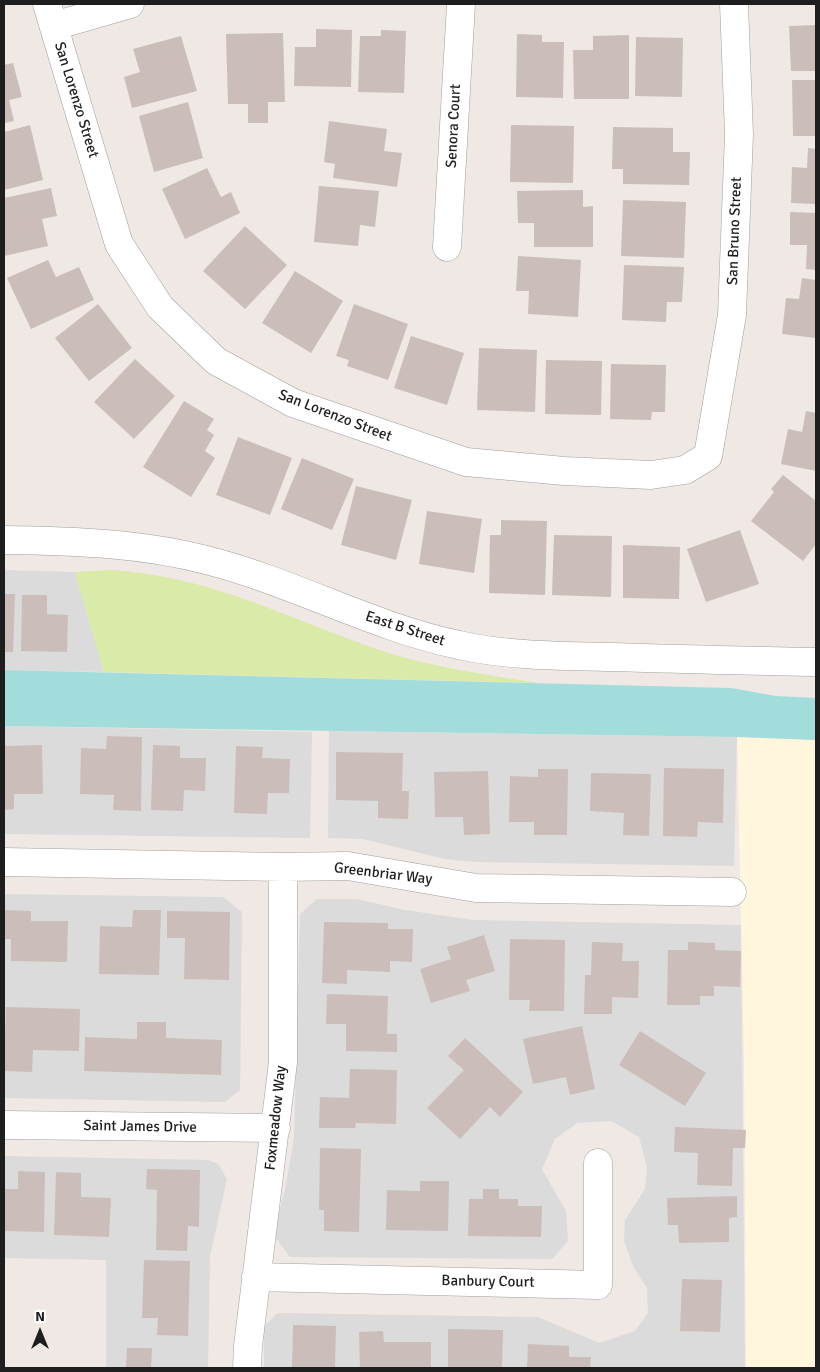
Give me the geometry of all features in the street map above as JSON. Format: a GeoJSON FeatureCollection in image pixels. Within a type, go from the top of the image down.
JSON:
{"type":"FeatureCollection","features":[{"type":"Feature","properties":{"kind":"street"},"geometry":{"type":"LineString","coordinates":[[50,15],[130,4]]}},
{"type":"Feature","properties":{"kind":"street","name":"Senora Court"},"geometry":{"type":"LineString","coordinates":[[447,247],[461,4]]}},
{"type":"Feature","properties":{"kind":"street","name":"San Bruno Street"},"geometry":{"type":"LineString","coordinates":[[708,456],[732,315],[739,134],[734,4]]}},
{"type":"Feature","properties":{"kind":"street","name":"San Lorenzo Street"},"geometry":{"type":"LineString","coordinates":[[50,15],[119,244],[160,308],[216,361],[293,402],[466,462],[564,471],[651,475],[684,470],[708,456]]}},
{"type":"Feature","properties":{"kind":"street","name":"East B Street"},"geometry":{"type":"LineString","coordinates":[[4,540],[111,544],[162,549],[261,576],[409,634],[461,646],[550,656],[816,662]]}},
{"type":"Feature","properties":{"kind":"street","name":"Greenbriar Way"},"geometry":{"type":"LineString","coordinates":[[4,862],[283,867],[348,866],[476,888],[732,892]]}},
{"type":"Feature","properties":{"kind":"street","name":"Foxmeadow Way"},"geometry":{"type":"LineString","coordinates":[[247,1368],[256,1277],[283,1062],[283,867]]}},
{"type":"Feature","properties":{"kind":"street","name":"Saint James Drive"},"geometry":{"type":"LineString","coordinates":[[4,1125],[276,1128]]}},
{"type":"Feature","properties":{"kind":"street","name":"Banbury Court"},"geometry":{"type":"LineString","coordinates":[[256,1277],[598,1285],[598,1163]]}},
{"type":"Feature","properties":{"kind":"shaded area"},"geometry":{"type":"Polygon","coordinates":[[[4,570],[75,572],[104,672],[4,670],[4,570]]]}},
{"type":"Feature","properties":{"kind":"shaded area"},"geometry":{"type":"Polygon","coordinates":[[[4,726],[312,732],[310,838],[4,834],[4,726]]]}},
{"type":"Feature","properties":{"kind":"shaded area"},"geometry":{"type":"Polygon","coordinates":[[[329,731],[737,737],[734,866],[476,862],[445,859],[362,839],[328,838],[329,731]]]}},
{"type":"Feature","properties":{"kind":"shaded area"},"geometry":{"type":"Polygon","coordinates":[[[737,737],[816,740],[816,1368],[746,1368],[744,1062],[737,737]]]}},
{"type":"Feature","properties":{"kind":"shaded area"},"geometry":{"type":"Polygon","coordinates":[[[4,894],[223,897],[242,912],[240,1090],[225,1102],[4,1098],[4,894]]]}},
{"type":"Feature","properties":{"kind":"shaded area"},"geometry":{"type":"Polygon","coordinates":[[[317,899],[357,899],[405,910],[474,920],[741,925],[745,1368],[264,1368],[264,1326],[278,1313],[538,1317],[599,1343],[635,1331],[648,1313],[647,1288],[634,1268],[624,1241],[625,1220],[645,1189],[647,1167],[639,1137],[611,1121],[577,1123],[555,1139],[542,1169],[566,1211],[568,1241],[552,1259],[290,1257],[273,1234],[285,1190],[294,1138],[300,914],[317,899]]]}},
{"type":"Feature","properties":{"kind":"shaded area"},"geometry":{"type":"Polygon","coordinates":[[[4,1156],[208,1160],[218,1164],[227,1179],[210,1256],[208,1368],[106,1368],[106,1260],[4,1258],[4,1156]]]}},
{"type":"Feature","properties":{"kind":"green space"},"geometry":{"type":"Polygon","coordinates":[[[110,570],[145,573],[210,588],[242,598],[368,646],[410,659],[452,669],[539,683],[104,672],[75,572],[110,570]]]}},
{"type":"Feature","properties":{"kind":"water"},"geometry":{"type":"Polygon","coordinates":[[[4,670],[731,688],[776,696],[816,698],[816,740],[737,737],[4,726],[4,670]]]}},
{"type":"Feature","properties":{"kind":"building"},"geometry":{"type":"Polygon","coordinates":[[[816,25],[816,71],[791,71],[789,26],[816,25]]]}},
{"type":"Feature","properties":{"kind":"building"},"geometry":{"type":"Polygon","coordinates":[[[316,29],[352,30],[351,87],[294,86],[295,47],[316,47],[316,29]]]}},
{"type":"Feature","properties":{"kind":"building"},"geometry":{"type":"Polygon","coordinates":[[[381,30],[406,31],[404,93],[358,92],[360,36],[381,36],[381,30]]]}},
{"type":"Feature","properties":{"kind":"building"},"geometry":{"type":"Polygon","coordinates":[[[283,33],[285,102],[268,102],[268,123],[248,123],[248,104],[228,104],[226,34],[283,33]]]}},
{"type":"Feature","properties":{"kind":"building"},"geometry":{"type":"Polygon","coordinates":[[[517,34],[542,35],[542,42],[564,42],[563,98],[516,97],[517,34]]]}},
{"type":"Feature","properties":{"kind":"building"},"geometry":{"type":"Polygon","coordinates":[[[629,35],[629,99],[574,99],[573,50],[593,50],[593,36],[629,35]]]}},
{"type":"Feature","properties":{"kind":"building"},"geometry":{"type":"Polygon","coordinates":[[[181,36],[197,91],[132,108],[124,77],[140,72],[133,49],[181,36]]]}},
{"type":"Feature","properties":{"kind":"building"},"geometry":{"type":"Polygon","coordinates":[[[636,37],[683,38],[682,97],[635,96],[636,37]]]}},
{"type":"Feature","properties":{"kind":"building"},"geometry":{"type":"Polygon","coordinates":[[[13,63],[22,97],[9,100],[14,121],[4,123],[4,65],[13,63]]]}},
{"type":"Feature","properties":{"kind":"building"},"geometry":{"type":"Polygon","coordinates":[[[792,80],[816,80],[816,136],[793,136],[792,80]]]}},
{"type":"Feature","properties":{"kind":"building"},"geometry":{"type":"Polygon","coordinates":[[[188,102],[203,158],[154,172],[139,116],[188,102]]]}},
{"type":"Feature","properties":{"kind":"building"},"geometry":{"type":"Polygon","coordinates":[[[329,121],[387,129],[384,151],[402,153],[397,187],[333,178],[335,164],[324,162],[329,121]]]}},
{"type":"Feature","properties":{"kind":"building"},"geometry":{"type":"Polygon","coordinates":[[[30,125],[43,180],[4,190],[4,132],[30,125]]]}},
{"type":"Feature","properties":{"kind":"building"},"geometry":{"type":"Polygon","coordinates":[[[511,125],[574,126],[573,183],[510,182],[511,125]]]}},
{"type":"Feature","properties":{"kind":"building"},"geometry":{"type":"Polygon","coordinates":[[[613,127],[673,128],[673,152],[690,152],[689,185],[623,184],[623,169],[612,169],[613,127]]]}},
{"type":"Feature","properties":{"kind":"building"},"geometry":{"type":"Polygon","coordinates":[[[808,148],[816,149],[816,204],[791,203],[792,167],[807,168],[808,148]]]}},
{"type":"Feature","properties":{"kind":"building"},"geometry":{"type":"Polygon","coordinates":[[[207,168],[221,197],[231,192],[240,213],[185,239],[162,189],[207,168]]]}},
{"type":"Feature","properties":{"kind":"building"},"geometry":{"type":"Polygon","coordinates":[[[319,186],[379,191],[375,227],[360,225],[358,246],[314,242],[319,186]]]}},
{"type":"Feature","properties":{"kind":"building"},"geometry":{"type":"Polygon","coordinates":[[[51,188],[57,216],[42,219],[48,246],[4,256],[4,198],[51,188]]]}},
{"type":"Feature","properties":{"kind":"building"},"geometry":{"type":"Polygon","coordinates":[[[583,190],[583,207],[593,206],[593,247],[534,247],[534,223],[518,223],[517,191],[583,190]]]}},
{"type":"Feature","properties":{"kind":"building"},"geometry":{"type":"Polygon","coordinates":[[[623,200],[686,202],[684,258],[621,256],[623,200]]]}},
{"type":"Feature","properties":{"kind":"building"},"geometry":{"type":"Polygon","coordinates":[[[790,212],[816,213],[816,270],[806,269],[807,245],[790,245],[790,212]]]}},
{"type":"Feature","properties":{"kind":"building"},"geometry":{"type":"Polygon","coordinates":[[[245,226],[287,265],[245,309],[203,271],[245,226]]]}},
{"type":"Feature","properties":{"kind":"building"},"geometry":{"type":"Polygon","coordinates":[[[518,256],[581,260],[578,317],[528,314],[529,291],[516,291],[518,256]]]}},
{"type":"Feature","properties":{"kind":"building"},"geometry":{"type":"Polygon","coordinates":[[[48,260],[56,277],[79,267],[94,300],[31,329],[7,278],[48,260]]]}},
{"type":"Feature","properties":{"kind":"building"},"geometry":{"type":"Polygon","coordinates":[[[624,265],[684,267],[682,302],[667,302],[666,322],[622,320],[624,265]]]}},
{"type":"Feature","properties":{"kind":"building"},"geometry":{"type":"Polygon","coordinates":[[[295,271],[343,301],[311,353],[262,323],[295,271]]]}},
{"type":"Feature","properties":{"kind":"building"},"geometry":{"type":"Polygon","coordinates":[[[802,278],[816,280],[816,338],[782,334],[786,298],[799,299],[802,278]]]}},
{"type":"Feature","properties":{"kind":"building"},"geometry":{"type":"Polygon","coordinates":[[[98,304],[132,348],[89,381],[55,338],[98,304]]]}},
{"type":"Feature","properties":{"kind":"building"},"geometry":{"type":"Polygon","coordinates":[[[354,304],[408,324],[388,380],[347,366],[349,360],[336,356],[354,304]]]}},
{"type":"Feature","properties":{"kind":"building"},"geometry":{"type":"Polygon","coordinates":[[[411,336],[464,353],[447,405],[394,388],[411,336]]]}},
{"type":"Feature","properties":{"kind":"building"},"geometry":{"type":"Polygon","coordinates":[[[479,348],[537,350],[535,412],[477,410],[479,348]]]}},
{"type":"Feature","properties":{"kind":"building"},"geometry":{"type":"Polygon","coordinates":[[[135,359],[175,396],[134,439],[94,402],[135,359]]]}},
{"type":"Feature","properties":{"kind":"building"},"geometry":{"type":"Polygon","coordinates":[[[546,360],[602,361],[601,415],[545,414],[546,360]]]}},
{"type":"Feature","properties":{"kind":"building"},"geometry":{"type":"Polygon","coordinates":[[[611,364],[666,365],[665,412],[652,412],[651,420],[610,419],[611,364]]]}},
{"type":"Feature","properties":{"kind":"building"},"geometry":{"type":"Polygon","coordinates":[[[184,401],[214,419],[207,430],[214,435],[205,451],[215,458],[191,497],[143,467],[184,401]]]}},
{"type":"Feature","properties":{"kind":"building"},"geometry":{"type":"Polygon","coordinates":[[[806,411],[816,413],[816,471],[781,464],[788,429],[802,432],[806,411]]]}},
{"type":"Feature","properties":{"kind":"building"},"geometry":{"type":"Polygon","coordinates":[[[238,437],[292,458],[270,515],[216,495],[238,437]]]}},
{"type":"Feature","properties":{"kind":"building"},"geometry":{"type":"Polygon","coordinates":[[[302,458],[354,479],[332,530],[281,509],[302,458]]]}},
{"type":"Feature","properties":{"kind":"building"},"geometry":{"type":"Polygon","coordinates":[[[783,475],[816,501],[816,544],[803,561],[751,521],[774,492],[771,489],[783,475]]]}},
{"type":"Feature","properties":{"kind":"building"},"geometry":{"type":"Polygon","coordinates":[[[356,486],[412,500],[396,560],[341,545],[356,486]]]}},
{"type":"Feature","properties":{"kind":"building"},"geometry":{"type":"Polygon","coordinates":[[[427,511],[482,519],[474,573],[419,564],[427,511]]]}},
{"type":"Feature","properties":{"kind":"building"},"geometry":{"type":"Polygon","coordinates":[[[501,520],[547,521],[545,595],[489,593],[490,535],[501,535],[501,520]]]}},
{"type":"Feature","properties":{"kind":"building"},"geometry":{"type":"Polygon","coordinates":[[[740,530],[759,584],[706,602],[687,549],[740,530]]]}},
{"type":"Feature","properties":{"kind":"building"},"geometry":{"type":"Polygon","coordinates":[[[554,535],[612,536],[611,597],[552,595],[554,535]]]}},
{"type":"Feature","properties":{"kind":"building"},"geometry":{"type":"Polygon","coordinates":[[[623,545],[680,547],[679,599],[623,598],[623,545]]]}},
{"type":"Feature","properties":{"kind":"building"},"geometry":{"type":"Polygon","coordinates":[[[4,594],[15,594],[13,652],[4,652],[4,594]]]}},
{"type":"Feature","properties":{"kind":"building"},"geometry":{"type":"Polygon","coordinates":[[[22,595],[47,595],[47,614],[68,615],[67,652],[21,651],[22,595]]]}},
{"type":"Feature","properties":{"kind":"building"},"geometry":{"type":"Polygon","coordinates":[[[107,736],[142,737],[141,811],[113,810],[114,795],[80,794],[81,748],[106,749],[107,736]]]}},
{"type":"Feature","properties":{"kind":"building"},"geometry":{"type":"Polygon","coordinates":[[[42,745],[43,794],[14,794],[14,809],[4,810],[4,746],[42,745]]]}},
{"type":"Feature","properties":{"kind":"building"},"geometry":{"type":"Polygon","coordinates":[[[153,745],[180,746],[180,758],[206,758],[205,791],[184,790],[183,811],[151,810],[153,745]]]}},
{"type":"Feature","properties":{"kind":"building"},"geometry":{"type":"Polygon","coordinates":[[[236,746],[263,747],[262,758],[290,759],[289,793],[268,793],[267,814],[234,813],[236,746]]]}},
{"type":"Feature","properties":{"kind":"building"},"geometry":{"type":"Polygon","coordinates":[[[336,752],[403,753],[402,791],[409,791],[408,819],[378,818],[378,801],[336,800],[336,752]]]}},
{"type":"Feature","properties":{"kind":"building"},"geometry":{"type":"Polygon","coordinates":[[[664,768],[724,769],[723,823],[698,822],[697,837],[663,836],[664,768]]]}},
{"type":"Feature","properties":{"kind":"building"},"geometry":{"type":"Polygon","coordinates":[[[538,769],[568,769],[567,835],[534,835],[534,822],[509,822],[510,776],[538,777],[538,769]]]}},
{"type":"Feature","properties":{"kind":"building"},"geometry":{"type":"Polygon","coordinates":[[[488,771],[490,834],[464,835],[463,817],[435,817],[434,772],[488,771]]]}},
{"type":"Feature","properties":{"kind":"building"},"geometry":{"type":"Polygon","coordinates":[[[591,773],[651,774],[649,836],[623,835],[624,813],[590,811],[591,773]]]}},
{"type":"Feature","properties":{"kind":"building"},"geometry":{"type":"Polygon","coordinates":[[[5,910],[31,911],[31,921],[68,921],[67,962],[11,961],[11,939],[4,939],[5,910]]]}},
{"type":"Feature","properties":{"kind":"building"},"geometry":{"type":"Polygon","coordinates":[[[133,910],[161,910],[159,975],[99,974],[100,926],[132,927],[133,910]]]}},
{"type":"Feature","properties":{"kind":"building"},"geometry":{"type":"Polygon","coordinates":[[[167,911],[230,912],[229,980],[184,979],[185,938],[167,938],[167,911]]]}},
{"type":"Feature","properties":{"kind":"building"},"geometry":{"type":"Polygon","coordinates":[[[324,922],[388,923],[388,929],[413,929],[412,962],[390,961],[390,972],[347,970],[347,984],[322,983],[324,922]]]}},
{"type":"Feature","properties":{"kind":"building"},"geometry":{"type":"Polygon","coordinates":[[[484,935],[495,971],[466,980],[470,991],[431,1003],[420,969],[451,959],[447,947],[484,935]]]}},
{"type":"Feature","properties":{"kind":"building"},"geometry":{"type":"Polygon","coordinates":[[[510,939],[565,940],[564,1011],[529,1011],[530,1000],[509,1000],[510,939]]]}},
{"type":"Feature","properties":{"kind":"building"},"geometry":{"type":"Polygon","coordinates":[[[592,942],[623,943],[622,961],[639,961],[638,998],[612,997],[612,1014],[584,1014],[585,975],[591,975],[592,942]]]}},
{"type":"Feature","properties":{"kind":"building"},"geometry":{"type":"Polygon","coordinates":[[[688,942],[715,943],[715,950],[741,951],[740,987],[714,986],[714,996],[700,996],[700,1005],[667,1005],[668,950],[688,950],[688,942]]]}},
{"type":"Feature","properties":{"kind":"building"},"geometry":{"type":"Polygon","coordinates":[[[327,994],[388,996],[387,1034],[397,1034],[397,1052],[346,1051],[346,1024],[326,1024],[327,994]]]}},
{"type":"Feature","properties":{"kind":"building"},"geometry":{"type":"Polygon","coordinates":[[[6,1007],[80,1009],[79,1051],[33,1050],[32,1072],[4,1071],[6,1007]]]}},
{"type":"Feature","properties":{"kind":"building"},"geometry":{"type":"Polygon","coordinates":[[[137,1022],[166,1022],[166,1038],[222,1040],[221,1075],[84,1071],[85,1037],[137,1039],[137,1022]]]}},
{"type":"Feature","properties":{"kind":"building"},"geometry":{"type":"Polygon","coordinates":[[[582,1026],[595,1089],[570,1095],[566,1077],[533,1084],[523,1039],[582,1026]]]}},
{"type":"Feature","properties":{"kind":"building"},"geometry":{"type":"Polygon","coordinates":[[[640,1031],[706,1073],[685,1106],[619,1065],[640,1031]]]}},
{"type":"Feature","properties":{"kind":"building"},"geometry":{"type":"Polygon","coordinates":[[[465,1038],[523,1092],[500,1117],[490,1107],[460,1139],[427,1108],[464,1070],[448,1056],[465,1038]]]}},
{"type":"Feature","properties":{"kind":"building"},"geometry":{"type":"Polygon","coordinates":[[[350,1069],[397,1070],[396,1124],[356,1123],[355,1128],[319,1128],[320,1097],[349,1098],[350,1069]]]}},
{"type":"Feature","properties":{"kind":"building"},"geometry":{"type":"Polygon","coordinates":[[[675,1127],[746,1130],[745,1148],[733,1148],[732,1186],[697,1185],[698,1153],[674,1152],[675,1127]]]}},
{"type":"Feature","properties":{"kind":"building"},"geometry":{"type":"Polygon","coordinates":[[[320,1148],[361,1149],[359,1232],[324,1231],[324,1210],[319,1210],[320,1148]]]}},
{"type":"Feature","properties":{"kind":"building"},"geometry":{"type":"Polygon","coordinates":[[[147,1169],[200,1170],[199,1227],[188,1226],[187,1251],[156,1250],[157,1190],[146,1189],[147,1169]]]}},
{"type":"Feature","properties":{"kind":"building"},"geometry":{"type":"Polygon","coordinates":[[[18,1171],[45,1172],[44,1232],[4,1231],[4,1189],[18,1189],[18,1171]]]}},
{"type":"Feature","properties":{"kind":"building"},"geometry":{"type":"Polygon","coordinates":[[[56,1172],[81,1173],[81,1197],[111,1198],[109,1237],[54,1235],[56,1172]]]}},
{"type":"Feature","properties":{"kind":"building"},"geometry":{"type":"Polygon","coordinates":[[[420,1181],[449,1181],[448,1231],[386,1230],[387,1190],[420,1191],[420,1181]]]}},
{"type":"Feature","properties":{"kind":"building"},"geometry":{"type":"Polygon","coordinates":[[[483,1189],[499,1189],[499,1199],[518,1199],[518,1206],[542,1206],[541,1237],[468,1236],[469,1199],[483,1199],[483,1189]]]}},
{"type":"Feature","properties":{"kind":"building"},"geometry":{"type":"Polygon","coordinates":[[[737,1196],[737,1217],[729,1218],[729,1242],[679,1243],[678,1225],[668,1225],[667,1198],[737,1196]]]}},
{"type":"Feature","properties":{"kind":"building"},"geometry":{"type":"Polygon","coordinates":[[[144,1260],[190,1261],[188,1336],[157,1335],[158,1318],[142,1318],[144,1260]]]}},
{"type":"Feature","properties":{"kind":"building"},"geometry":{"type":"Polygon","coordinates":[[[682,1279],[722,1280],[720,1332],[680,1331],[682,1279]]]}},
{"type":"Feature","properties":{"kind":"building"},"geometry":{"type":"Polygon","coordinates":[[[293,1325],[336,1326],[335,1368],[292,1368],[293,1325]]]}},
{"type":"Feature","properties":{"kind":"building"},"geometry":{"type":"Polygon","coordinates":[[[448,1329],[503,1330],[502,1368],[448,1368],[448,1329]]]}},
{"type":"Feature","properties":{"kind":"building"},"geometry":{"type":"Polygon","coordinates":[[[383,1331],[384,1342],[431,1342],[431,1368],[360,1368],[359,1332],[383,1331]]]}},
{"type":"Feature","properties":{"kind":"building"},"geometry":{"type":"Polygon","coordinates":[[[528,1344],[569,1346],[569,1357],[591,1357],[590,1368],[527,1368],[528,1344]]]}},
{"type":"Feature","properties":{"kind":"building"},"geometry":{"type":"Polygon","coordinates":[[[127,1348],[152,1348],[151,1368],[126,1368],[127,1348]]]}}]}
